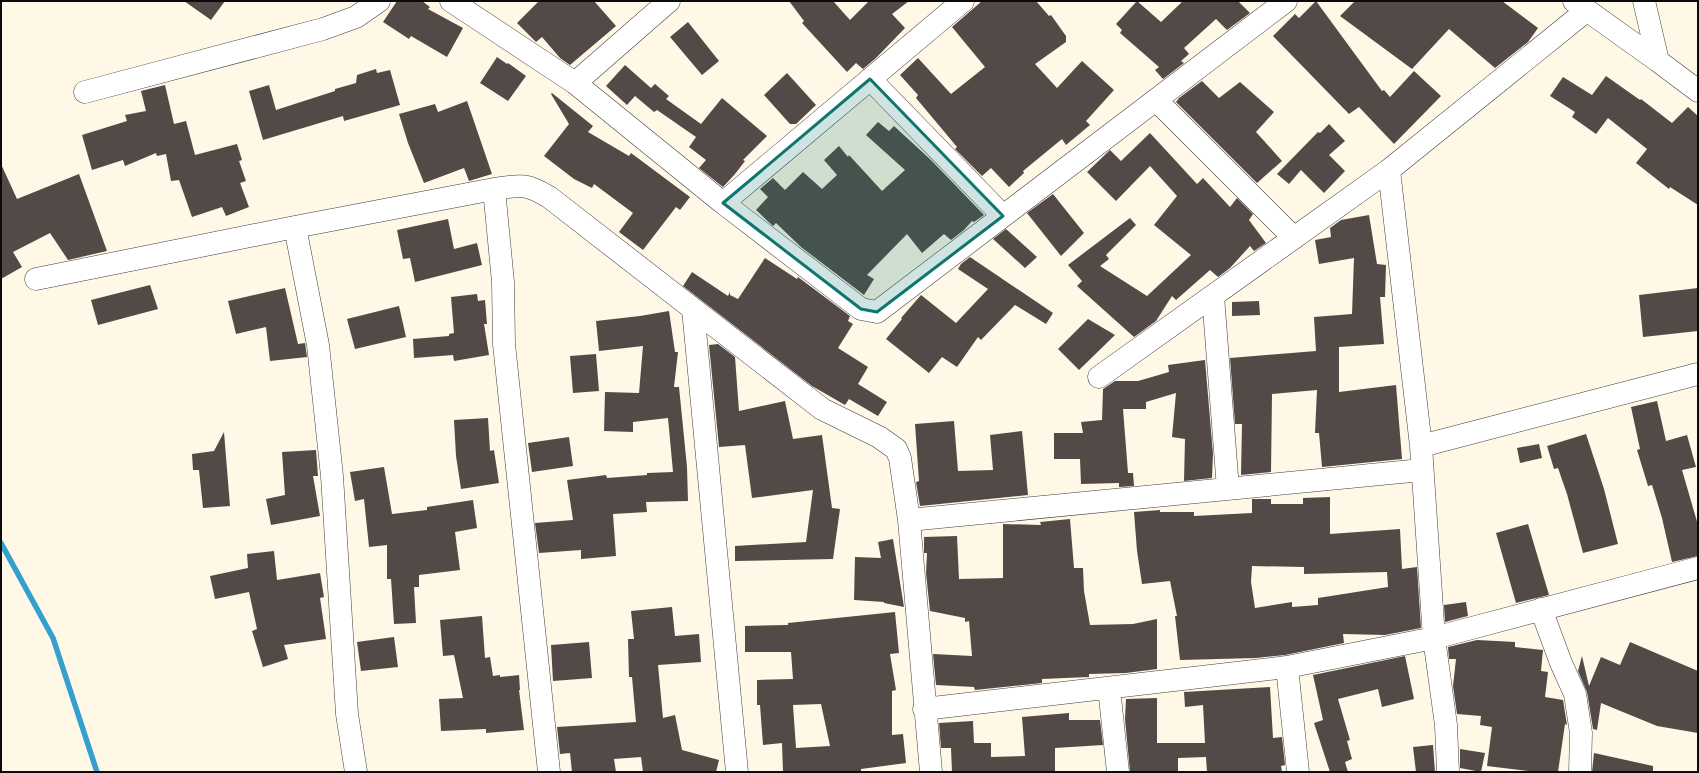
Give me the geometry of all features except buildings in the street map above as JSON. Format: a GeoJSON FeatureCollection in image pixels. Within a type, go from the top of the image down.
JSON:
{"type":"FeatureCollection","features":[{"type":"Feature","properties":{"kind":"street"},"geometry":{"type":"LineString","coordinates":[[85,92],[323,29],[356,17],[379,1]]}},
{"type":"Feature","properties":{"kind":"street"},"geometry":{"type":"LineString","coordinates":[[451,1],[575,83],[723,203],[861,309],[876,312],[1156,100],[1281,2]]}},
{"type":"Feature","properties":{"kind":"street"},"geometry":{"type":"LineString","coordinates":[[575,83],[669,1]]}},
{"type":"Feature","properties":{"kind":"street"},"geometry":{"type":"LineString","coordinates":[[723,203],[963,1]]}},
{"type":"Feature","properties":{"kind":"street"},"geometry":{"type":"LineString","coordinates":[[1644,1],[1658,61]]}},
{"type":"Feature","properties":{"kind":"street"},"geometry":{"type":"LineString","coordinates":[[1099,377],[1389,170],[1580,6],[1698,91]]}},
{"type":"Feature","properties":{"kind":"street"},"geometry":{"type":"LineString","coordinates":[[870,79],[1004,216]]}},
{"type":"Feature","properties":{"kind":"street"},"geometry":{"type":"LineString","coordinates":[[1156,100],[1294,238]]}},
{"type":"Feature","properties":{"kind":"street"},"geometry":{"type":"LineString","coordinates":[[1389,170],[1421,446],[1434,638],[1446,725],[1448,772]]}},
{"type":"Feature","properties":{"kind":"street"},"geometry":{"type":"LineString","coordinates":[[36,279],[494,189],[521,185],[536,189],[549,197],[822,409],[879,437],[896,448],[900,458],[908,520],[924,709],[931,772]]}},
{"type":"Feature","properties":{"kind":"street"},"geometry":{"type":"LineString","coordinates":[[494,189],[503,282],[504,344],[549,772]]}},
{"type":"Feature","properties":{"kind":"street"},"geometry":{"type":"LineString","coordinates":[[295,227],[319,353],[332,476],[347,714],[356,772]]}},
{"type":"Feature","properties":{"kind":"street"},"geometry":{"type":"LineString","coordinates":[[1213,296],[1228,489]]}},
{"type":"Feature","properties":{"kind":"street"},"geometry":{"type":"LineString","coordinates":[[693,309],[737,772]]}},
{"type":"Feature","properties":{"kind":"street"},"geometry":{"type":"LineString","coordinates":[[1421,446],[1698,374]]}},
{"type":"Feature","properties":{"kind":"street"},"geometry":{"type":"LineString","coordinates":[[908,520],[1422,470]]}},
{"type":"Feature","properties":{"kind":"street"},"geometry":{"type":"LineString","coordinates":[[924,709],[1287,667],[1434,638],[1698,568]]}},
{"type":"Feature","properties":{"kind":"street"},"geometry":{"type":"LineString","coordinates":[[1540,609],[1575,694],[1582,733],[1580,772]]}},
{"type":"Feature","properties":{"kind":"street"},"geometry":{"type":"LineString","coordinates":[[1287,667],[1298,772]]}},
{"type":"Feature","properties":{"kind":"street"},"geometry":{"type":"LineString","coordinates":[[1109,688],[1118,772]]}},
{"type":"Feature","properties":{"kind":"highlighted area"},"geometry":{"type":"Polygon","coordinates":[[[870,79],[1003,216],[877,312],[861,309],[723,203],[870,79]]]}},
{"type":"Feature","properties":{"kind":"waterway"},"geometry":{"type":"LineString","coordinates":[[1,543],[53,638],[97,772]]}}]}
